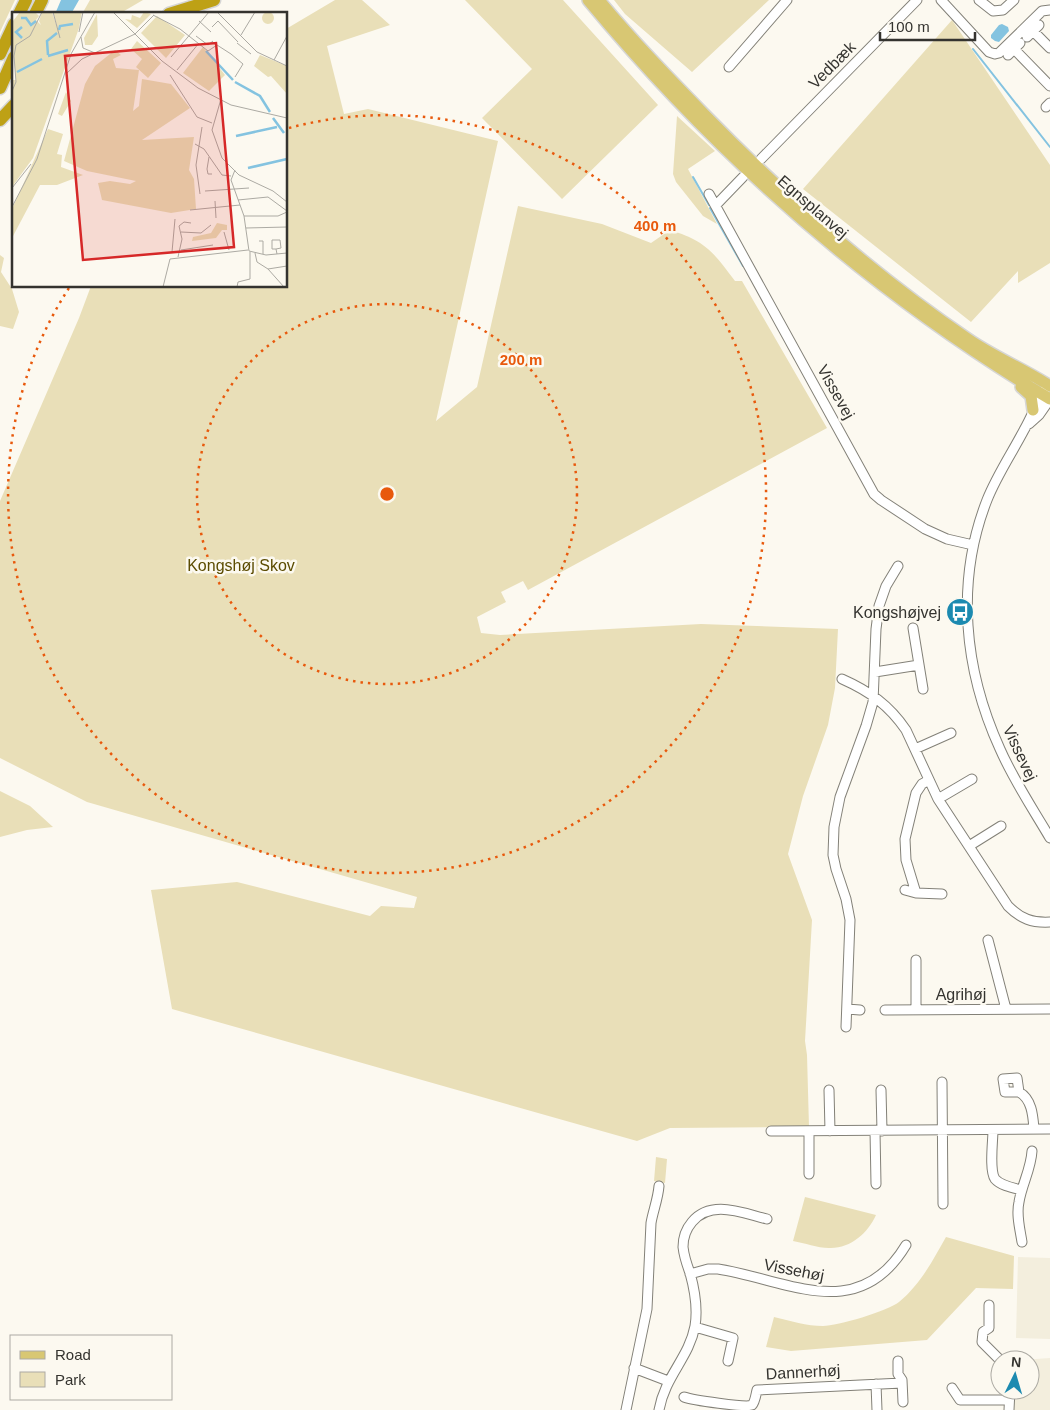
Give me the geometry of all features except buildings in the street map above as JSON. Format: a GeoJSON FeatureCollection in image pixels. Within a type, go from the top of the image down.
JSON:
{"type":"FeatureCollection","features":[{"type":"Feature","properties":{"kind":"highway"},"geometry":{"type":"LineString","coordinates":[[20,12],[26,0]]}},
{"type":"Feature","properties":{"kind":"highway"},"geometry":{"type":"LineString","coordinates":[[36,12],[42,0]]}},
{"type":"Feature","properties":{"kind":"highway"},"geometry":{"type":"LineString","coordinates":[[175,12],[214,0]]}},
{"type":"Feature","properties":{"kind":"highway"},"geometry":{"type":"LineString","coordinates":[[0,54],[12,28]]}},
{"type":"Feature","properties":{"kind":"highway"},"geometry":{"type":"LineString","coordinates":[[0,88],[12,61]]}},
{"type":"Feature","properties":{"kind":"highway"},"geometry":{"type":"LineString","coordinates":[[0,120],[12,107]]}},
{"type":"Feature","properties":{"kind":"main road","name":"Egnsplanvej"},"geometry":{"type":"LineString","coordinates":[[588,0],[665,88],[748,171],[790,209],[899,299],[990,363],[1048,393]]}},
{"type":"Feature","properties":{"kind":"main road","name":"Egnsplanvej"},"geometry":{"type":"LineString","coordinates":[[600,0],[673,83],[754,165],[828,231],[904,292],[969,340],[1048,393]]}},
{"type":"Feature","properties":{"kind":"main road"},"geometry":{"type":"LineString","coordinates":[[990,363],[1031,396],[1033,410]]}},
{"type":"Feature","properties":{"kind":"street"},"geometry":{"type":"LineString","coordinates":[[729,67],[787,0]]}},
{"type":"Feature","properties":{"kind":"street","name":"Vedbæk"},"geometry":{"type":"LineString","coordinates":[[761,159],[917,0]]}},
{"type":"Feature","properties":{"kind":"street"},"geometry":{"type":"LineString","coordinates":[[941,0],[989,52],[995,54],[999,53],[1042,11],[1050,10]]}},
{"type":"Feature","properties":{"kind":"street"},"geometry":{"type":"LineString","coordinates":[[979,0],[993,11],[1003,10],[1014,0]]}},
{"type":"Feature","properties":{"kind":"street"},"geometry":{"type":"LineString","coordinates":[[1050,48],[1024,40],[1050,86]]}},
{"type":"Feature","properties":{"kind":"street"},"geometry":{"type":"LineString","coordinates":[[761,144],[768,151]]}},
{"type":"Feature","properties":{"kind":"street"},"geometry":{"type":"LineString","coordinates":[[716,206],[743,177]]}},
{"type":"Feature","properties":{"kind":"street","name":"Vissevej"},"geometry":{"type":"LineString","coordinates":[[709,194],[874,494],[926,530],[947,539],[973,545]]}},
{"type":"Feature","properties":{"kind":"street","name":"Vissevej"},"geometry":{"type":"LineString","coordinates":[[1048,393],[1033,410],[988,498],[973,545],[966,612],[967,631],[978,689],[999,749],[1020,790],[1050,838]]}},
{"type":"Feature","properties":{"kind":"street","name":"Vissevej"},"geometry":{"type":"LineString","coordinates":[[1025,428],[1039,415],[1048,393]]}},
{"type":"Feature","properties":{"kind":"street"},"geometry":{"type":"LineString","coordinates":[[846,1027],[850,920],[833,855],[834,827],[840,797],[875,696],[876,629],[880,606],[886,586],[898,566]]}},
{"type":"Feature","properties":{"kind":"street"},"geometry":{"type":"LineString","coordinates":[[913,628],[923,689]]}},
{"type":"Feature","properties":{"kind":"street"},"geometry":{"type":"LineString","coordinates":[[875,672],[919,665]]}},
{"type":"Feature","properties":{"kind":"street"},"geometry":{"type":"LineString","coordinates":[[842,679],[875,696],[899,720],[906,730],[938,799],[1008,906],[1017,915],[1030,922],[1050,922]]}},
{"type":"Feature","properties":{"kind":"street"},"geometry":{"type":"LineString","coordinates":[[915,749],[951,733]]}},
{"type":"Feature","properties":{"kind":"street"},"geometry":{"type":"LineString","coordinates":[[938,799],[972,779]]}},
{"type":"Feature","properties":{"kind":"street"},"geometry":{"type":"LineString","coordinates":[[916,893],[906,860],[906,839],[916,793],[922,784],[929,780]]}},
{"type":"Feature","properties":{"kind":"street","name":"Vissevej"},"geometry":{"type":"LineString","coordinates":[[1041,823],[1050,832]]}},
{"type":"Feature","properties":{"kind":"street"},"geometry":{"type":"LineString","coordinates":[[969,846],[1001,826]]}},
{"type":"Feature","properties":{"kind":"street"},"geometry":{"type":"LineString","coordinates":[[905,890],[916,893],[942,894]]}},
{"type":"Feature","properties":{"kind":"street","name":"Agrihøj"},"geometry":{"type":"LineString","coordinates":[[988,940],[1006,1009]]}},
{"type":"Feature","properties":{"kind":"street","name":"Agrihøj"},"geometry":{"type":"LineString","coordinates":[[916,960],[916,1010]]}},
{"type":"Feature","properties":{"kind":"street"},"geometry":{"type":"LineString","coordinates":[[847,1009],[860,1010]]}},
{"type":"Feature","properties":{"kind":"street","name":"Agrihøj"},"geometry":{"type":"LineString","coordinates":[[885,1010],[1050,1009]]}},
{"type":"Feature","properties":{"kind":"street"},"geometry":{"type":"LineString","coordinates":[[942,1082],[943,1204]]}},
{"type":"Feature","properties":{"kind":"street"},"geometry":{"type":"LineString","coordinates":[[830,1090],[830,1131]]}},
{"type":"Feature","properties":{"kind":"street"},"geometry":{"type":"LineString","coordinates":[[876,1184],[881,1090]]}},
{"type":"Feature","properties":{"kind":"street"},"geometry":{"type":"LineString","coordinates":[[1019,1092],[1028,1101],[1034,1129]]}},
{"type":"Feature","properties":{"kind":"street"},"geometry":{"type":"LineString","coordinates":[[771,1131],[1050,1129]]}},
{"type":"Feature","properties":{"kind":"street"},"geometry":{"type":"LineString","coordinates":[[992,1130],[992,1171],[996,1179],[1002,1184],[1022,1190]]}},
{"type":"Feature","properties":{"kind":"street"},"geometry":{"type":"LineString","coordinates":[[809,1131],[809,1174]]}},
{"type":"Feature","properties":{"kind":"street"},"geometry":{"type":"LineString","coordinates":[[1022,1242],[1018,1204],[1032,1161],[1032,1152]]}},
{"type":"Feature","properties":{"kind":"street"},"geometry":{"type":"LineString","coordinates":[[626,1410],[647,1309],[652,1213],[659,1186]]}},
{"type":"Feature","properties":{"kind":"street"},"geometry":{"type":"LineString","coordinates":[[659,1410],[664,1388],[689,1346],[694,1327],[696,1305],[684,1255],[684,1238],[689,1225],[702,1214],[717,1208],[724,1208],[767,1219]]}},
{"type":"Feature","properties":{"kind":"street","name":"Vissehøj"},"geometry":{"type":"LineString","coordinates":[[690,1274],[708,1269],[718,1269],[806,1291],[838,1292],[858,1287],[881,1274],[891,1267],[906,1245]]}},
{"type":"Feature","properties":{"kind":"street"},"geometry":{"type":"LineString","coordinates":[[989,1305],[989,1328],[983,1332],[982,1342],[990,1350]]}},
{"type":"Feature","properties":{"kind":"street"},"geometry":{"type":"LineString","coordinates":[[694,1327],[733,1338],[728,1361]]}},
{"type":"Feature","properties":{"kind":"street"},"geometry":{"type":"LineString","coordinates":[[898,1361],[898,1374],[902,1383],[903,1402]]}},
{"type":"Feature","properties":{"kind":"street"},"geometry":{"type":"LineString","coordinates":[[634,1368],[668,1381]]}},
{"type":"Feature","properties":{"kind":"street","name":"Dannerhøj"},"geometry":{"type":"LineString","coordinates":[[684,1397],[697,1402],[711,1401],[744,1406],[753,1403],[757,1390],[902,1383]]}},
{"type":"Feature","properties":{"kind":"street"},"geometry":{"type":"LineString","coordinates":[[876,1384],[878,1410]]}},
{"type":"Feature","properties":{"kind":"street"},"geometry":{"type":"LineString","coordinates":[[952,1388],[960,1400],[1009,1405]]}},
{"type":"Feature","properties":{"kind":"shaded area"},"geometry":{"type":"Polygon","coordinates":[[[1018,1257],[1050,1258],[1050,1339],[1016,1338],[1018,1257]]]}},
{"type":"Feature","properties":{"kind":"shaded area"},"geometry":{"type":"Polygon","coordinates":[[[1050,1358],[1050,1410],[1014,1410],[1014,1400],[1040,1400],[1040,1359],[1050,1358]]]}},
{"type":"Feature","properties":{"kind":"green space"},"geometry":{"type":"Polygon","coordinates":[[[0,0],[15,0],[0,32],[0,0]]]}},
{"type":"Feature","properties":{"kind":"green space"},"geometry":{"type":"Polygon","coordinates":[[[90,0],[143,0],[122,12],[83,12],[90,0]]]}},
{"type":"Feature","properties":{"kind":"green space","name":"Kongshøj Skov"},"geometry":{"type":"Polygon","coordinates":[[[335,0],[362,0],[390,25],[327,46],[344,114],[368,109],[498,141],[436,421],[477,387],[518,206],[602,224],[651,243],[670,230],[701,243],[721,262],[735,281],[742,281],[827,428],[528,590],[523,581],[501,592],[506,602],[477,617],[481,633],[500,635],[701,624],[838,629],[835,688],[828,725],[803,796],[788,854],[812,920],[805,1041],[809,1127],[670,1128],[637,1141],[172,1009],[151,890],[237,882],[370,916],[381,906],[414,908],[417,897],[87,802],[0,758],[0,501],[90,288],[288,288],[288,28],[335,0]]]}},
{"type":"Feature","properties":{"kind":"green space"},"geometry":{"type":"Polygon","coordinates":[[[465,0],[563,0],[658,105],[562,199],[482,118],[532,69],[465,0]]]}},
{"type":"Feature","properties":{"kind":"green space"},"geometry":{"type":"Polygon","coordinates":[[[614,0],[769,0],[692,72],[625,14],[614,0]]]}},
{"type":"Feature","properties":{"kind":"green space"},"geometry":{"type":"Polygon","coordinates":[[[952,20],[1050,165],[1050,263],[1018,283],[1018,271],[971,322],[803,189],[952,20]]]}},
{"type":"Feature","properties":{"kind":"green space"},"geometry":{"type":"Polygon","coordinates":[[[677,116],[715,151],[688,169],[717,224],[703,216],[676,182],[673,174],[677,116]]]}},
{"type":"Feature","properties":{"kind":"green space"},"geometry":{"type":"Polygon","coordinates":[[[0,255],[4,258],[1,272],[12,289],[19,312],[13,329],[0,326],[0,255]]]}},
{"type":"Feature","properties":{"kind":"green space"},"geometry":{"type":"Polygon","coordinates":[[[0,791],[30,806],[53,827],[27,830],[0,837],[0,791]]]}},
{"type":"Feature","properties":{"kind":"green space"},"geometry":{"type":"Polygon","coordinates":[[[656,1157],[667,1159],[665,1183],[654,1181],[656,1157]]]}},
{"type":"Feature","properties":{"kind":"green space"},"geometry":{"type":"Polygon","coordinates":[[[805,1197],[876,1215],[863,1234],[844,1246],[824,1248],[793,1241],[805,1197]]]}},
{"type":"Feature","properties":{"kind":"green space"},"geometry":{"type":"Polygon","coordinates":[[[946,1237],[1014,1256],[1013,1289],[976,1288],[927,1340],[791,1351],[766,1347],[774,1317],[823,1326],[839,1324],[893,1306],[907,1295],[920,1280],[946,1237]]]}},
{"type":"Feature","properties":{"kind":"water"},"geometry":{"type":"Polygon","coordinates":[[[61,0],[79,0],[72,12],[56,12],[61,0]]]}},
{"type":"Feature","properties":{"kind":"water"},"geometry":{"type":"Polygon","coordinates":[[[1002,24],[1008,27],[1009,31],[999,42],[995,41],[991,38],[991,35],[1002,24]]]}},
{"type":"Feature","properties":{"kind":"waterway"},"geometry":{"type":"LineString","coordinates":[[973,49],[1050,147]]}},
{"type":"Feature","properties":{"kind":"waterway"},"geometry":{"type":"LineString","coordinates":[[693,177],[709,205]]}},
{"type":"Feature","properties":{"kind":"waterway"},"geometry":{"type":"LineString","coordinates":[[710,208],[743,266]]}},
{"type":"Feature","properties":{"kind":"place","name":"Kongshøjvej"},"geometry":{"type":"Point","coordinates":[960,612]}}]}
